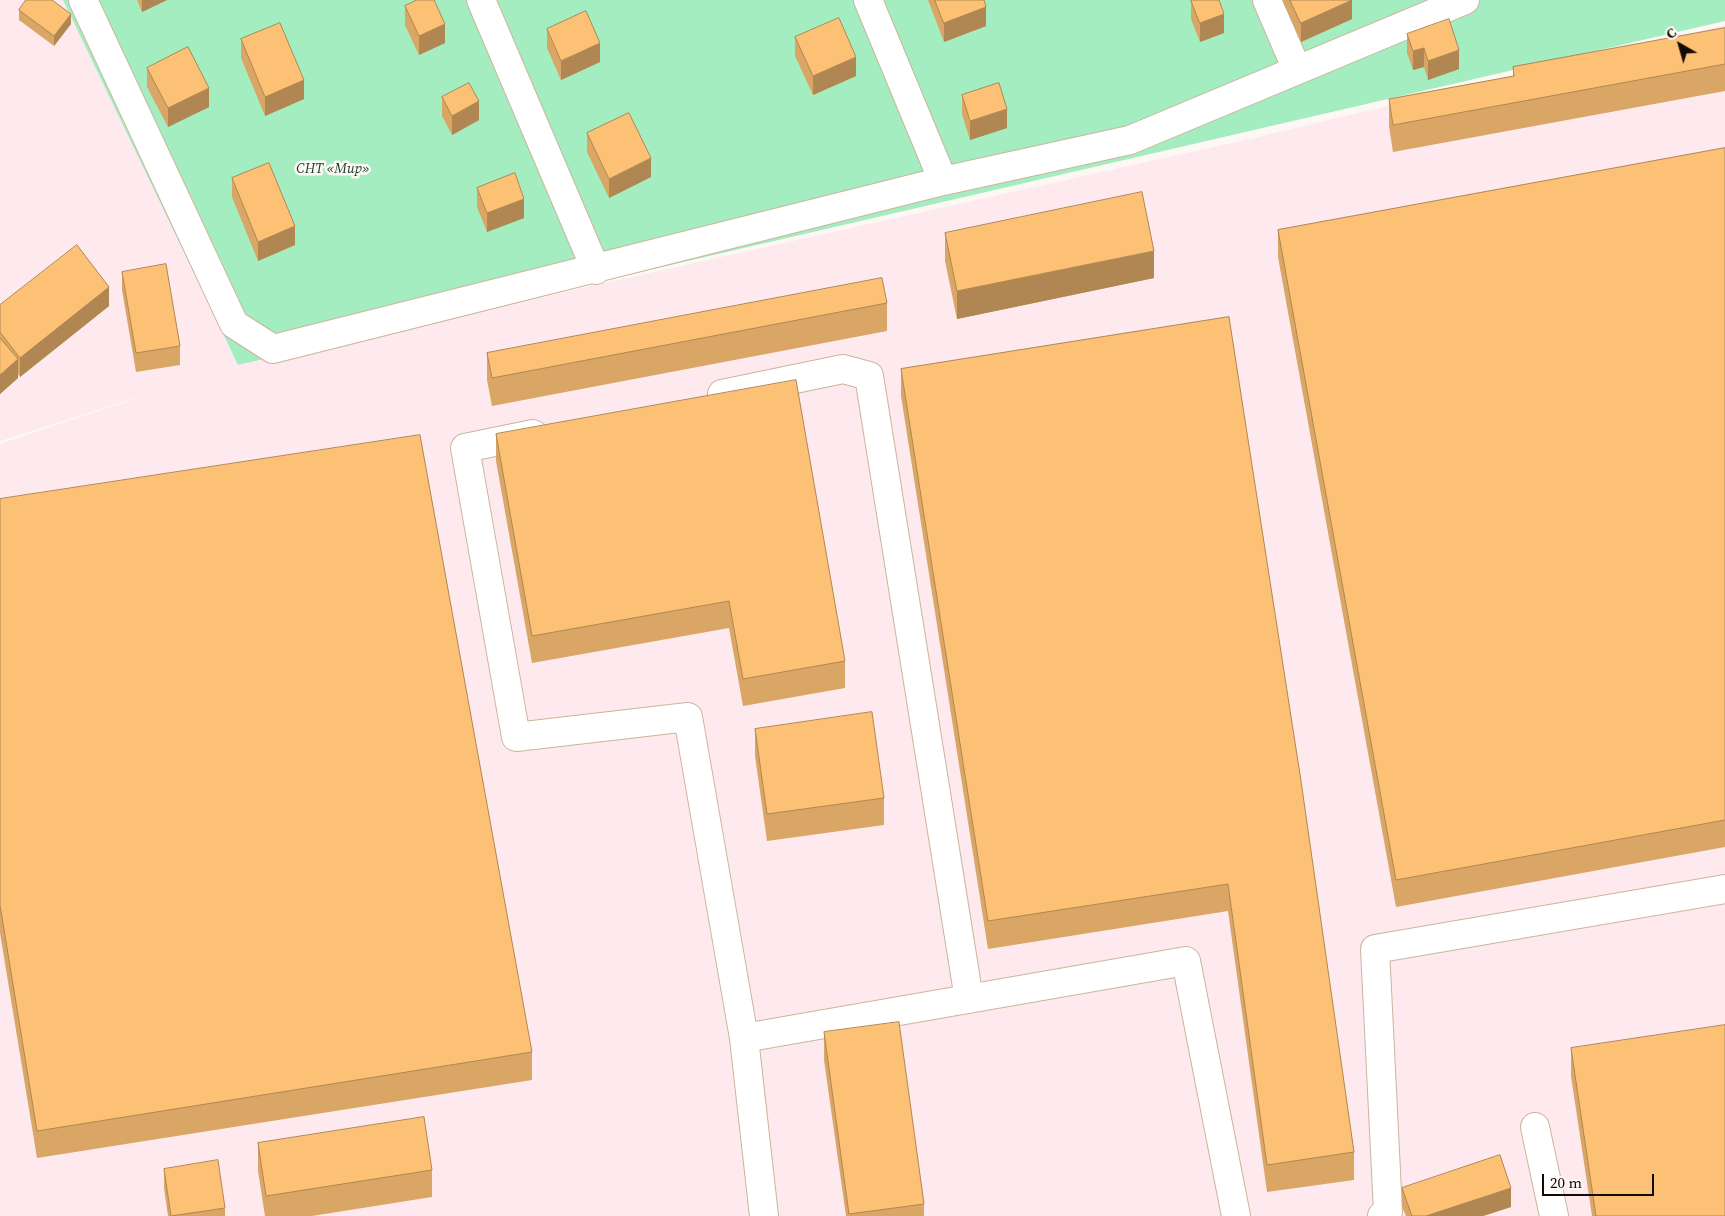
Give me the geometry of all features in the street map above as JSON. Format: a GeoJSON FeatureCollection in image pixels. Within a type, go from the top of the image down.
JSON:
{"type":"FeatureCollection","features":[{"type":"Feature","properties":{"kind":"lane"},"geometry":{"type":"LineString","coordinates":[[83,0],[234,324],[273,349],[596,270],[943,181],[1130,140],[1465,0]]}},
{"type":"Feature","properties":{"kind":"lane"},"geometry":{"type":"LineString","coordinates":[[481,0],[596,270]]}},
{"type":"Feature","properties":{"kind":"lane"},"geometry":{"type":"LineString","coordinates":[[868,0],[943,181]]}},
{"type":"Feature","properties":{"kind":"lane"},"geometry":{"type":"LineString","coordinates":[[1267,0],[1298,70]]}},
{"type":"Feature","properties":{"kind":"lane"},"geometry":{"type":"LineString","coordinates":[[697,399],[843,369],[869,376],[969,999]]}},
{"type":"Feature","properties":{"kind":"lane"},"geometry":{"type":"LineString","coordinates":[[562,428],[465,448],[516,737],[688,717],[744,1038],[764,1216]]}},
{"type":"Feature","properties":{"kind":"lane"},"geometry":{"type":"LineString","coordinates":[[1382,1216],[1388,1212],[1375,949],[1725,889]]}},
{"type":"Feature","properties":{"kind":"lane"},"geometry":{"type":"LineString","coordinates":[[744,1038],[1186,961],[1236,1216]]}},
{"type":"Feature","properties":{"kind":"lane"},"geometry":{"type":"LineString","coordinates":[[1535,1127],[1554,1216]]}},
{"type":"Feature","properties":{"kind":"shaded area"},"geometry":{"type":"Polygon","coordinates":[[[0,0],[63,0],[238,365],[1254,138],[1725,25],[1725,1216],[0,1216],[0,444],[180,384],[0,441],[0,0]]]}},
{"type":"Feature","properties":{"kind":"green space","name":"СНТ «Мир»"},"geometry":{"type":"Polygon","coordinates":[[[63,0],[1725,0],[1725,21],[238,365],[63,0]]]}},
{"type":"Feature","properties":{"kind":"building"},"geometry":{"type":"Polygon","coordinates":[[[26,0],[52,0],[71,14],[54,36],[19,10],[26,0]]]}},
{"type":"Feature","properties":{"kind":"building"},"geometry":{"type":"Polygon","coordinates":[[[417,0],[434,0],[445,24],[419,36],[405,6],[417,0]]]}},
{"type":"Feature","properties":{"kind":"building"},"geometry":{"type":"Polygon","coordinates":[[[935,0],[984,0],[986,7],[944,23],[935,0]]]}},
{"type":"Feature","properties":{"kind":"building"},"geometry":{"type":"Polygon","coordinates":[[[1191,0],[1219,0],[1224,14],[1200,23],[1191,0]]]}},
{"type":"Feature","properties":{"kind":"building"},"geometry":{"type":"Polygon","coordinates":[[[1290,0],[1352,0],[1301,23],[1290,0]]]}},
{"type":"Feature","properties":{"kind":"building"},"geometry":{"type":"Polygon","coordinates":[[[586,11],[600,43],[561,61],[547,29],[586,11]]]}},
{"type":"Feature","properties":{"kind":"building"},"geometry":{"type":"Polygon","coordinates":[[[839,18],[856,57],[813,76],[795,37],[839,18]]]}},
{"type":"Feature","properties":{"kind":"building"},"geometry":{"type":"Polygon","coordinates":[[[1449,19],[1459,50],[1428,61],[1424,48],[1413,51],[1407,34],[1449,19]]]}},
{"type":"Feature","properties":{"kind":"building"},"geometry":{"type":"Polygon","coordinates":[[[280,23],[304,80],[265,97],[241,39],[280,23]]]}},
{"type":"Feature","properties":{"kind":"building"},"geometry":{"type":"Polygon","coordinates":[[[1725,28],[1725,64],[1393,125],[1389,99],[1514,76],[1513,67],[1725,28]]]}},
{"type":"Feature","properties":{"kind":"building"},"geometry":{"type":"Polygon","coordinates":[[[188,47],[209,88],[168,108],[147,68],[188,47]]]}},
{"type":"Feature","properties":{"kind":"building"},"geometry":{"type":"Polygon","coordinates":[[[469,83],[479,101],[452,116],[442,97],[469,83]]]}},
{"type":"Feature","properties":{"kind":"building"},"geometry":{"type":"Polygon","coordinates":[[[999,83],[1007,109],[970,121],[962,95],[999,83]]]}},
{"type":"Feature","properties":{"kind":"building"},"geometry":{"type":"Polygon","coordinates":[[[629,113],[651,158],[609,179],[587,133],[629,113]]]}},
{"type":"Feature","properties":{"kind":"building"},"geometry":{"type":"Polygon","coordinates":[[[1725,148],[1725,820],[1396,880],[1278,230],[1725,148]]]}},
{"type":"Feature","properties":{"kind":"building"},"geometry":{"type":"Polygon","coordinates":[[[269,163],[295,226],[258,242],[232,178],[269,163]]]}},
{"type":"Feature","properties":{"kind":"building"},"geometry":{"type":"Polygon","coordinates":[[[515,173],[524,199],[487,213],[477,188],[515,173]]]}},
{"type":"Feature","properties":{"kind":"building"},"geometry":{"type":"Polygon","coordinates":[[[1142,192],[1154,251],[957,291],[945,233],[1142,192]]]}},
{"type":"Feature","properties":{"kind":"building"},"geometry":{"type":"Polygon","coordinates":[[[77,245],[109,287],[20,358],[0,332],[0,305],[77,245]]]}},
{"type":"Feature","properties":{"kind":"building"},"geometry":{"type":"Polygon","coordinates":[[[166,264],[180,346],[136,353],[122,272],[166,264]]]}},
{"type":"Feature","properties":{"kind":"building"},"geometry":{"type":"Polygon","coordinates":[[[882,278],[887,303],[492,378],[487,353],[882,278]]]}},
{"type":"Feature","properties":{"kind":"building"},"geometry":{"type":"Polygon","coordinates":[[[1229,317],[1301,781],[1354,1152],[1267,1165],[1228,884],[988,921],[901,369],[1229,317]]]}},
{"type":"Feature","properties":{"kind":"building"},"geometry":{"type":"Polygon","coordinates":[[[0,338],[18,359],[0,375],[0,338]]]}},
{"type":"Feature","properties":{"kind":"building"},"geometry":{"type":"Polygon","coordinates":[[[796,380],[845,661],[743,679],[729,601],[532,636],[496,434],[796,380]]]}},
{"type":"Feature","properties":{"kind":"building"},"geometry":{"type":"Polygon","coordinates":[[[420,435],[532,1052],[37,1131],[0,905],[0,499],[420,435]]]}},
{"type":"Feature","properties":{"kind":"building"},"geometry":{"type":"Polygon","coordinates":[[[872,712],[884,798],[767,814],[755,729],[872,712]]]}},
{"type":"Feature","properties":{"kind":"building"},"geometry":{"type":"Polygon","coordinates":[[[899,1022],[924,1204],[849,1214],[824,1032],[899,1022]]]}},
{"type":"Feature","properties":{"kind":"building"},"geometry":{"type":"Polygon","coordinates":[[[1725,1025],[1725,1216],[1596,1216],[1571,1048],[1725,1025]]]}},
{"type":"Feature","properties":{"kind":"building"},"geometry":{"type":"Polygon","coordinates":[[[424,1117],[432,1170],[266,1196],[258,1143],[424,1117]]]}},
{"type":"Feature","properties":{"kind":"building"},"geometry":{"type":"Polygon","coordinates":[[[1500,1155],[1511,1188],[1426,1216],[1412,1216],[1402,1188],[1500,1155]]]}},
{"type":"Feature","properties":{"kind":"building"},"geometry":{"type":"Polygon","coordinates":[[[218,1160],[225,1208],[171,1216],[164,1169],[218,1160]]]}}]}
